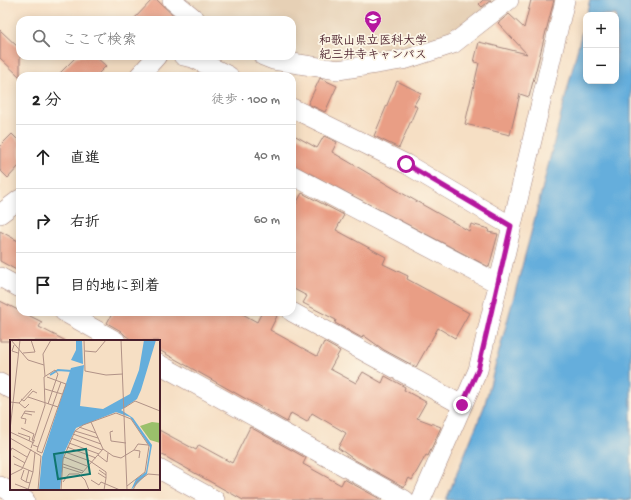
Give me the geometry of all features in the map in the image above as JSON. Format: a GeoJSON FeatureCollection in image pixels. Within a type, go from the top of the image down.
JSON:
{"type":"FeatureCollection","features":[{"type":"Feature","properties":{"kind":"street"},"geometry":{"type":"LineString","coordinates":[[172,0],[191,16]]}},
{"type":"Feature","properties":{"kind":"street"},"geometry":{"type":"LineString","coordinates":[[273,60],[338,70],[407,59],[452,44],[509,0]]}},
{"type":"Feature","properties":{"kind":"street"},"geometry":{"type":"LineString","coordinates":[[421,500],[478,370],[497,283],[565,0]]}},
{"type":"Feature","properties":{"kind":"street"},"geometry":{"type":"LineString","coordinates":[[143,72],[153,60]]}},
{"type":"Feature","properties":{"kind":"street"},"geometry":{"type":"LineString","coordinates":[[197,60],[221,72]]}},
{"type":"Feature","properties":{"kind":"street"},"geometry":{"type":"LineString","coordinates":[[296,110],[406,164],[511,226]]}},
{"type":"Feature","properties":{"kind":"street"},"geometry":{"type":"LineString","coordinates":[[296,176],[497,283]]}},
{"type":"Feature","properties":{"kind":"street"},"geometry":{"type":"LineString","coordinates":[[0,214],[16,202]]}},
{"type":"Feature","properties":{"kind":"street"},"geometry":{"type":"LineString","coordinates":[[0,277],[16,286]]}},
{"type":"Feature","properties":{"kind":"street"},"geometry":{"type":"LineString","coordinates":[[296,314],[462,405]]}},
{"type":"Feature","properties":{"kind":"street"},"geometry":{"type":"LineString","coordinates":[[71,316],[114,340]]}},
{"type":"Feature","properties":{"kind":"street"},"geometry":{"type":"LineString","coordinates":[[160,365],[405,500]]}},
{"type":"Feature","properties":{"kind":"street"},"geometry":{"type":"LineString","coordinates":[[0,383],[10,388]]}},
{"type":"Feature","properties":{"kind":"street"},"geometry":{"type":"LineString","coordinates":[[160,471],[215,500]]}},
{"type":"Feature","properties":{"kind":"street"},"geometry":{"type":"LineString","coordinates":[[0,486],[25,500]]}},
{"type":"Feature","properties":{"kind":"shaded area","name":"和歌山県立医科大学 紀三井寺キャンパス"},"geometry":{"type":"Polygon","coordinates":[[[184,0],[499,0],[474,23],[435,44],[339,66],[296,57],[296,16],[202,16],[184,0]]]}},
{"type":"Feature","properties":{"kind":"water"},"geometry":{"type":"Polygon","coordinates":[[[590,0],[631,0],[631,500],[446,500],[484,407],[531,233],[583,28],[583,84],[619,84],[619,12],[587,12],[590,0]]]}},
{"type":"Feature","properties":{"kind":"building"},"geometry":{"type":"Polygon","coordinates":[[[152,0],[157,0],[174,16],[137,16],[152,0]]]}},
{"type":"Feature","properties":{"kind":"building"},"geometry":{"type":"Polygon","coordinates":[[[483,0],[491,0],[482,7],[479,4],[483,0]]]}},
{"type":"Feature","properties":{"kind":"building"},"geometry":{"type":"Polygon","coordinates":[[[531,0],[554,0],[529,97],[520,94],[510,135],[465,124],[479,63],[474,62],[479,42],[527,54],[498,23],[509,14],[524,28],[531,0]]]}},
{"type":"Feature","properties":{"kind":"building"},"geometry":{"type":"Polygon","coordinates":[[[0,30],[16,45],[16,60],[20,60],[20,72],[16,73],[0,58],[0,30]]]}},
{"type":"Feature","properties":{"kind":"building"},"geometry":{"type":"Polygon","coordinates":[[[73,60],[99,60],[106,66],[100,72],[61,72],[73,60]]]}},
{"type":"Feature","properties":{"kind":"building"},"geometry":{"type":"Polygon","coordinates":[[[320,78],[337,86],[325,112],[308,104],[320,78]]]}},
{"type":"Feature","properties":{"kind":"building"},"geometry":{"type":"Polygon","coordinates":[[[397,81],[421,93],[414,105],[417,107],[399,148],[374,136],[397,81]]]}},
{"type":"Feature","properties":{"kind":"building"},"geometry":{"type":"Polygon","coordinates":[[[12,134],[16,138],[16,169],[8,178],[0,170],[0,146],[12,134]]]}},
{"type":"Feature","properties":{"kind":"building"},"geometry":{"type":"Polygon","coordinates":[[[296,136],[317,148],[324,136],[337,142],[332,152],[400,192],[469,231],[471,224],[489,229],[488,232],[498,234],[489,267],[296,166],[296,136]]]}},
{"type":"Feature","properties":{"kind":"building"},"geometry":{"type":"Polygon","coordinates":[[[302,193],[344,215],[336,230],[386,257],[383,264],[408,276],[407,279],[469,313],[455,338],[438,328],[416,367],[384,350],[363,335],[362,338],[335,323],[336,320],[303,303],[307,296],[296,290],[296,204],[302,193]]]}},
{"type":"Feature","properties":{"kind":"building"},"geometry":{"type":"Polygon","coordinates":[[[0,231],[16,240],[16,270],[0,261],[0,231]]]}},
{"type":"Feature","properties":{"kind":"building"},"geometry":{"type":"Polygon","coordinates":[[[0,301],[16,309],[16,316],[30,316],[42,322],[39,327],[64,340],[10,340],[0,341],[0,301]]]}},
{"type":"Feature","properties":{"kind":"building"},"geometry":{"type":"Polygon","coordinates":[[[111,316],[246,316],[257,322],[260,316],[277,316],[270,330],[317,356],[324,342],[340,351],[330,369],[356,383],[363,372],[382,383],[385,376],[405,387],[404,390],[426,402],[417,418],[441,427],[428,456],[426,455],[412,480],[409,478],[404,487],[355,460],[338,448],[346,433],[312,413],[307,422],[291,413],[287,422],[160,351],[160,340],[132,340],[107,323],[111,316]]]}},
{"type":"Feature","properties":{"kind":"building"},"geometry":{"type":"Polygon","coordinates":[[[250,427],[306,458],[303,464],[341,485],[344,479],[382,500],[243,500],[160,454],[160,431],[196,450],[199,445],[232,463],[250,427]]]}},
{"type":"Feature","properties":{"kind":"place","name":"和歌山県立医科大学 紀三井寺キャンパス"},"geometry":{"type":"Point","coordinates":[373,34]}},
{"type":"Feature","properties":{"kind":"route"},"geometry":{"type":"LineString","coordinates":[[406,164],[511,226],[478,370],[462,405]]}}]}
